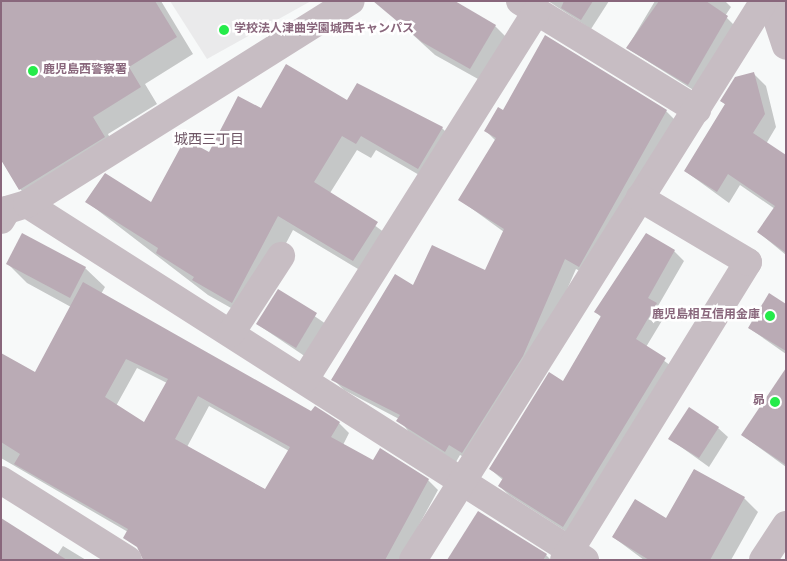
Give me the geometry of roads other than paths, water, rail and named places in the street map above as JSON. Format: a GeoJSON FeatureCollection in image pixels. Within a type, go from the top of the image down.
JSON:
{"type":"FeatureCollection","features":[{"type":"Feature","properties":{"kind":"street"},"geometry":{"type":"LineString","coordinates":[[351,1],[9,210],[231,333],[305,378],[463,479],[573,556],[748,262],[640,198]]}},
{"type":"Feature","properties":{"kind":"street"},"geometry":{"type":"LineString","coordinates":[[413,560],[764,1]]}},
{"type":"Feature","properties":{"kind":"street"},"geometry":{"type":"LineString","coordinates":[[771,1],[786,46]]}},
{"type":"Feature","properties":{"kind":"street"},"geometry":{"type":"LineString","coordinates":[[305,378],[528,7],[697,110]]}},
{"type":"Feature","properties":{"kind":"street"},"geometry":{"type":"LineString","coordinates":[[231,333],[281,256]]}},
{"type":"Feature","properties":{"kind":"street"},"geometry":{"type":"LineString","coordinates":[[1,480],[128,560]]}},
{"type":"Feature","properties":{"kind":"street"},"geometry":{"type":"LineString","coordinates":[[763,560],[786,525]]}},
{"type":"Feature","properties":{"kind":"place","name":"学校法人津曲学園城西キャンパス"},"geometry":{"type":"Point","coordinates":[224,30]}},
{"type":"Feature","properties":{"kind":"place","name":"鹿児島西警察署"},"geometry":{"type":"Point","coordinates":[33,71]}},
{"type":"Feature","properties":{"kind":"place","name":"鹿児島相互信用金庫"},"geometry":{"type":"Point","coordinates":[770,316]}},
{"type":"Feature","properties":{"kind":"place","name":"昴"},"geometry":{"type":"Point","coordinates":[775,402]}},
{"type":"Feature","properties":{"kind":"district","name":"城西三丁目"},"geometry":{"type":"Point","coordinates":[209,141]}}]}
